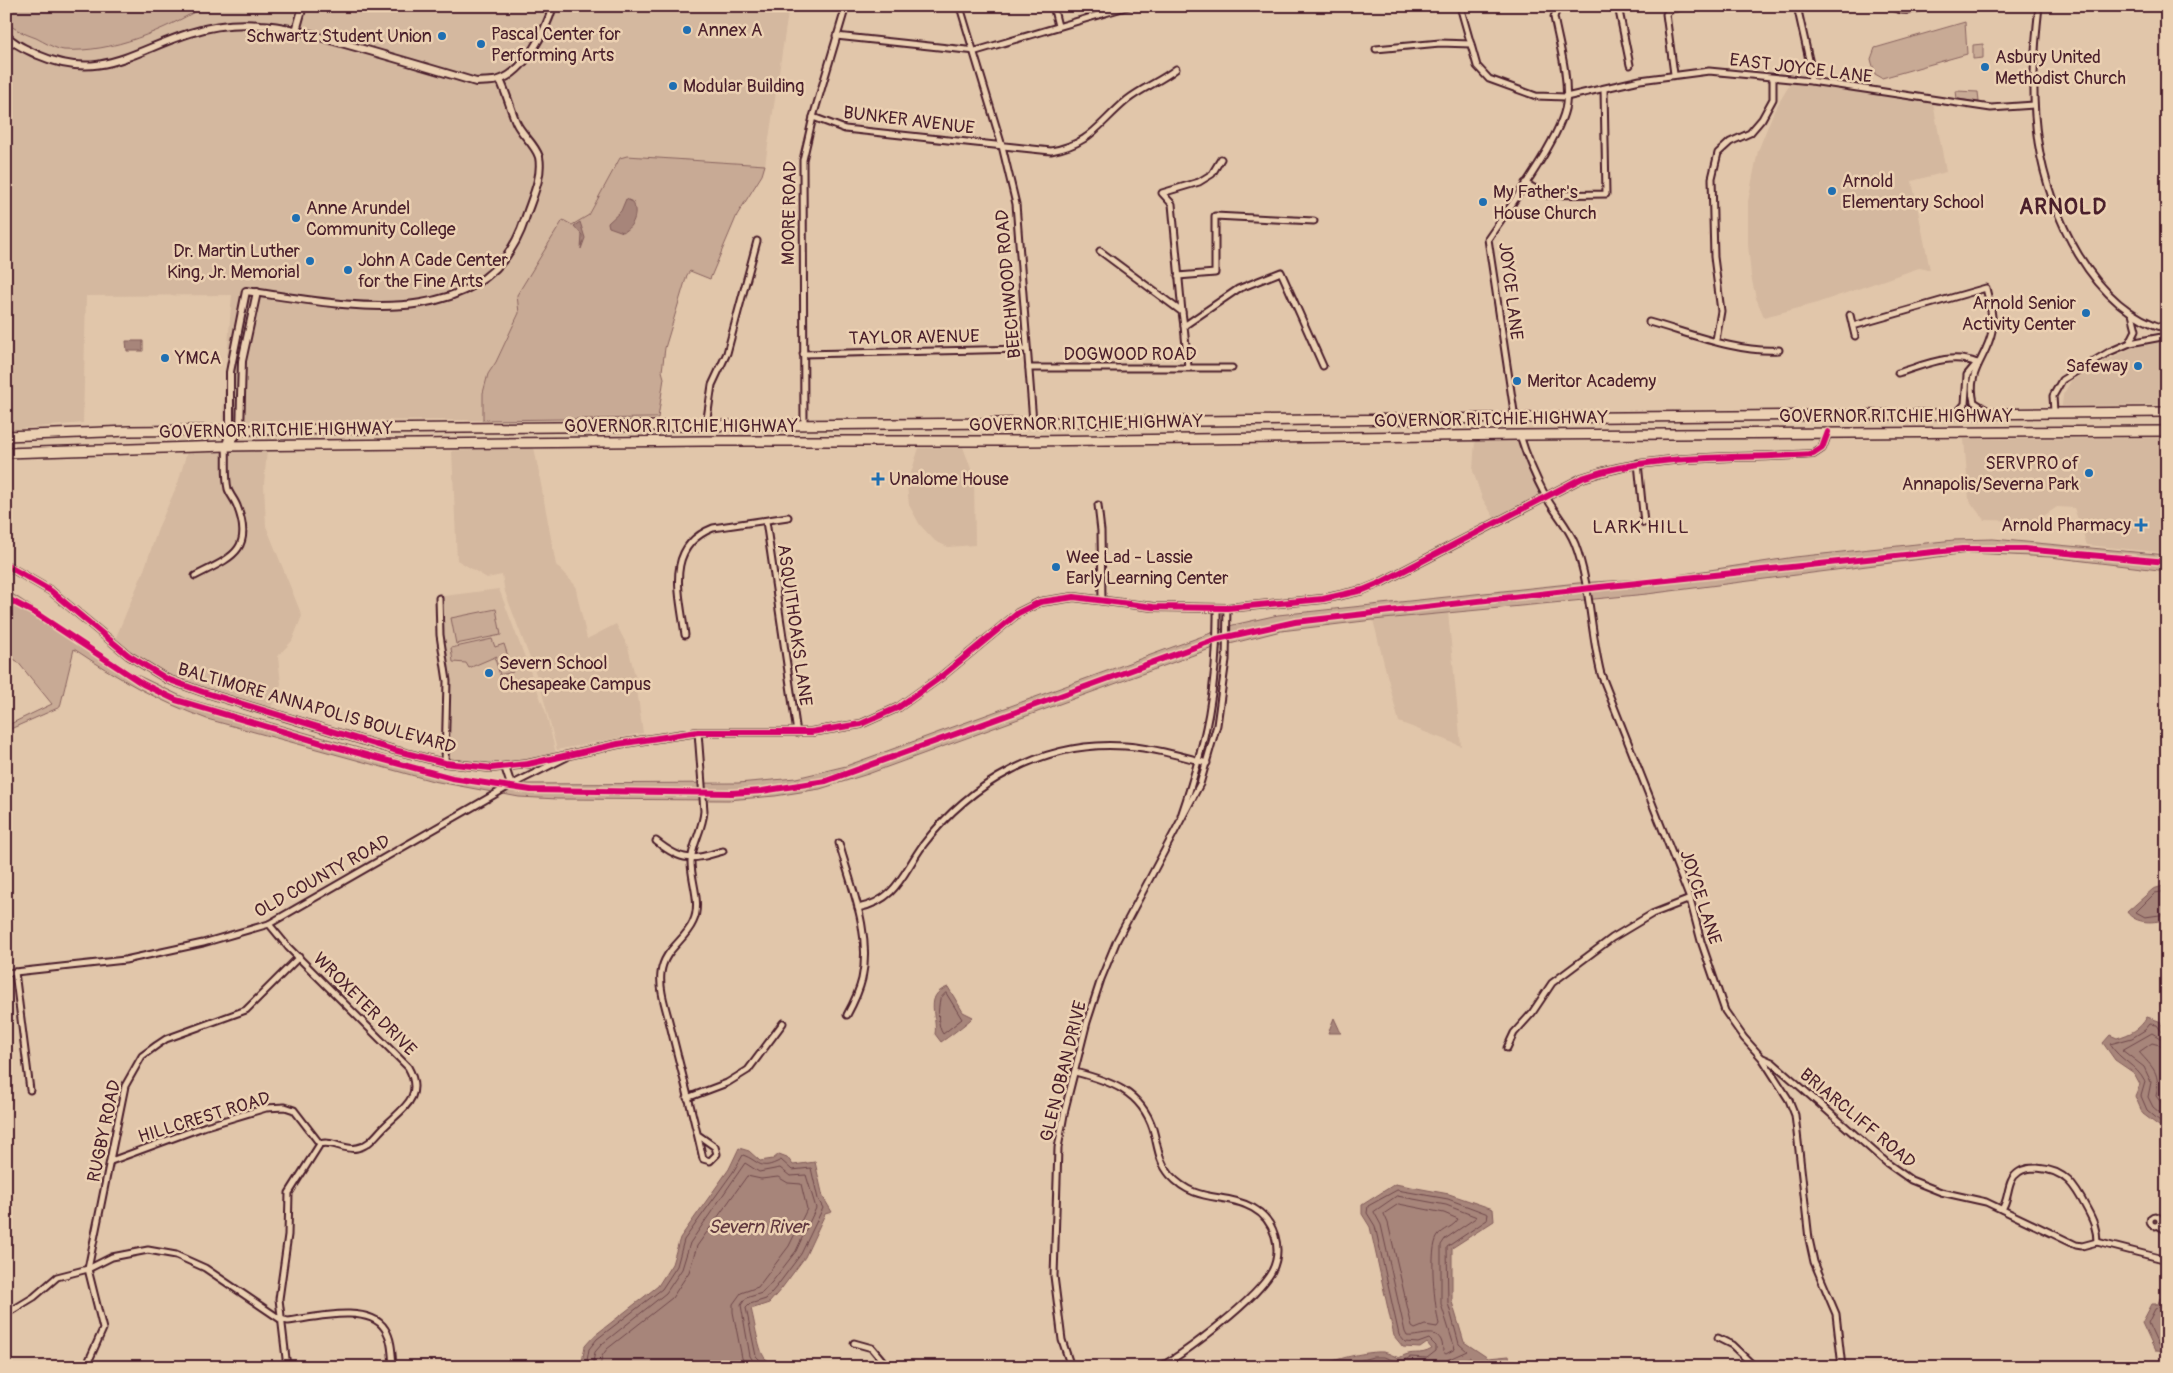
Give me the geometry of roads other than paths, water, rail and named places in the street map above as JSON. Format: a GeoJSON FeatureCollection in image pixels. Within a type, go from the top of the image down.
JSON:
{"type":"FeatureCollection","features":[{"type":"Feature","properties":{"kind":"highway","name":"GOVERNOR RITCHIE HIGHWAY"},"geometry":{"type":"LineString","coordinates":[[6,436],[230,430],[1845,416],[1990,412],[2167,412]]}},
{"type":"Feature","properties":{"kind":"highway"},"geometry":{"type":"LineString","coordinates":[[1828,432],[1833,421],[1845,416]]}},
{"type":"Feature","properties":{"kind":"highway"},"geometry":{"type":"LineString","coordinates":[[1520,434],[1521,428],[1525,424],[1550,418]]}},
{"type":"Feature","properties":{"kind":"highway"},"geometry":{"type":"LineString","coordinates":[[1470,435],[1486,431],[1511,430],[1516,424],[1515,419]]}},
{"type":"Feature","properties":{"kind":"highway"},"geometry":{"type":"LineString","coordinates":[[1151,438],[1153,422]]}},
{"type":"Feature","properties":{"kind":"highway"},"geometry":{"type":"LineString","coordinates":[[740,426],[740,440]]}},
{"type":"Feature","properties":{"kind":"highway","name":"GOVERNOR RITCHIE HIGHWAY"},"geometry":{"type":"LineString","coordinates":[[6,453],[226,446],[740,440],[809,443],[1520,434],[2167,430]]}},
{"type":"Feature","properties":{"kind":"street"},"geometry":{"type":"LineString","coordinates":[[296,30],[303,6]]}},
{"type":"Feature","properties":{"kind":"street"},"geometry":{"type":"LineString","coordinates":[[6,35],[10,42],[49,59],[73,65],[94,65],[117,62],[189,33],[218,26],[261,25],[296,30],[476,82],[500,80],[520,66],[536,46],[553,6]]}},
{"type":"Feature","properties":{"kind":"street","name":"MOORE ROAD"},"geometry":{"type":"LineString","coordinates":[[804,425],[803,160],[813,117],[846,6]]}},
{"type":"Feature","properties":{"kind":"street","name":"BEECHWOOD ROAD"},"geometry":{"type":"LineString","coordinates":[[957,6],[962,10],[976,51],[1016,204],[1033,422]]}},
{"type":"Feature","properties":{"kind":"street"},"geometry":{"type":"LineString","coordinates":[[1052,6],[1058,26]]}},
{"type":"Feature","properties":{"kind":"street"},"geometry":{"type":"LineString","coordinates":[[836,36],[976,51],[1129,6]]}},
{"type":"Feature","properties":{"kind":"street","name":"EAST JOYCE LANE"},"geometry":{"type":"LineString","coordinates":[[1460,6],[1477,66],[1489,79],[1536,96],[1566,97],[1674,74],[1710,71],[1811,81],[1991,108],[2034,105]]}},
{"type":"Feature","properties":{"kind":"street"},"geometry":{"type":"LineString","coordinates":[[1558,6],[1554,17],[1566,97]]}},
{"type":"Feature","properties":{"kind":"street"},"geometry":{"type":"LineString","coordinates":[[1618,6],[1630,65]]}},
{"type":"Feature","properties":{"kind":"street"},"geometry":{"type":"LineString","coordinates":[[1674,74],[1666,14],[1671,9],[1687,6]]}},
{"type":"Feature","properties":{"kind":"street"},"geometry":{"type":"LineString","coordinates":[[1785,6],[1797,6],[1810,64],[1811,81]]}},
{"type":"Feature","properties":{"kind":"street"},"geometry":{"type":"LineString","coordinates":[[1890,6],[1900,10],[1913,10],[1928,6]]}},
{"type":"Feature","properties":{"kind":"street"},"geometry":{"type":"LineString","coordinates":[[2039,6],[2034,63],[2034,105],[2038,142],[2045,174],[2065,226],[2081,261],[2100,287],[2113,300],[2132,314],[2167,329]]}},
{"type":"Feature","properties":{"kind":"street"},"geometry":{"type":"LineString","coordinates":[[1376,49],[1440,43],[1471,44]]}},
{"type":"Feature","properties":{"kind":"street","name":"BUNKER AVENUE"},"geometry":{"type":"LineString","coordinates":[[813,117],[845,129],[1050,151],[1070,148],[1089,137],[1128,99],[1160,81],[1176,68]]}},
{"type":"Feature","properties":{"kind":"street"},"geometry":{"type":"LineString","coordinates":[[1716,340],[1721,311],[1714,258],[1712,178],[1718,153],[1730,142],[1750,133],[1762,119],[1773,99],[1773,78]]}},
{"type":"Feature","properties":{"kind":"street"},"geometry":{"type":"LineString","coordinates":[[196,576],[228,560],[238,552],[243,541],[241,520],[228,489],[226,446],[230,430],[230,372],[246,291],[337,306],[400,306],[418,304],[459,292],[490,275],[507,258],[520,236],[539,175],[539,156],[516,124],[509,98],[500,80]]}},
{"type":"Feature","properties":{"kind":"street"},"geometry":{"type":"LineString","coordinates":[[1525,183],[1546,195],[1606,194],[1604,89]]}},
{"type":"Feature","properties":{"kind":"street","name":"JOYCE LANE"},"geometry":{"type":"LineString","coordinates":[[1515,419],[1488,239],[1555,136],[1566,106],[1566,97]]}},
{"type":"Feature","properties":{"kind":"street"},"geometry":{"type":"LineString","coordinates":[[1188,367],[1172,204],[1162,193],[1199,182],[1212,174],[1221,159]]}},
{"type":"Feature","properties":{"kind":"street"},"geometry":{"type":"LineString","coordinates":[[1178,276],[1215,273],[1215,216],[1314,221]]}},
{"type":"Feature","properties":{"kind":"street"},"geometry":{"type":"LineString","coordinates":[[706,425],[712,385],[726,353],[757,241]]}},
{"type":"Feature","properties":{"kind":"street"},"geometry":{"type":"LineString","coordinates":[[1100,251],[1182,312]]}},
{"type":"Feature","properties":{"kind":"street"},"geometry":{"type":"LineString","coordinates":[[1184,326],[1238,289],[1281,272],[1323,366]]}},
{"type":"Feature","properties":{"kind":"street"},"geometry":{"type":"LineString","coordinates":[[1853,326],[1986,288],[1992,329],[1985,351],[1967,375],[1966,404],[1957,413]]}},
{"type":"Feature","properties":{"kind":"street"},"geometry":{"type":"LineString","coordinates":[[226,446],[240,431],[242,361],[257,292]]}},
{"type":"Feature","properties":{"kind":"street"},"geometry":{"type":"LineString","coordinates":[[2130,343],[2136,330],[2132,314]]}},
{"type":"Feature","properties":{"kind":"street"},"geometry":{"type":"LineString","coordinates":[[1850,315],[1855,336]]}},
{"type":"Feature","properties":{"kind":"street"},"geometry":{"type":"LineString","coordinates":[[1649,322],[1762,351],[1778,350]]}},
{"type":"Feature","properties":{"kind":"street"},"geometry":{"type":"LineString","coordinates":[[2054,412],[2055,390],[2062,380],[2109,352],[2130,343],[2167,336]]}},
{"type":"Feature","properties":{"kind":"street","name":"TAYLOR AVENUE"},"geometry":{"type":"LineString","coordinates":[[803,354],[1027,349]]}},
{"type":"Feature","properties":{"kind":"street"},"geometry":{"type":"LineString","coordinates":[[1898,373],[1951,357],[1966,358],[1977,363]]}},
{"type":"Feature","properties":{"kind":"street"},"geometry":{"type":"LineString","coordinates":[[1977,363],[1973,378],[1974,402],[1990,412]]}},
{"type":"Feature","properties":{"kind":"street","name":"DOGWOOD ROAD"},"geometry":{"type":"LineString","coordinates":[[1029,368],[1232,368]]}},
{"type":"Feature","properties":{"kind":"street","name":"BALTIMORE ANNAPOLIS BOULEVARD"},"geometry":{"type":"LineString","coordinates":[[6,565],[51,591],[128,655],[167,679],[329,731],[445,763],[474,767],[505,767],[637,740],[698,732],[797,733],[862,724],[899,708],[942,676],[1018,613],[1040,602],[1064,597],[1152,607],[1227,608],[1323,598],[1365,589],[1498,523],[1582,478],[1611,468],[1638,462],[1813,454],[1822,448],[1828,432]]}},
{"type":"Feature","properties":{"kind":"street","name":"JOYCE LANE"},"geometry":{"type":"LineString","coordinates":[[1520,434],[1546,496],[1570,532],[1576,545],[1587,584],[1594,646],[1600,674],[1690,899],[1701,941],[1724,1010],[1744,1038],[1762,1058],[1789,1100],[1795,1115],[1809,1238],[1814,1262],[1836,1314],[1842,1367]]}},
{"type":"Feature","properties":{"kind":"street"},"geometry":{"type":"LineString","coordinates":[[1638,462],[1644,523]]}},
{"type":"Feature","properties":{"kind":"street"},"geometry":{"type":"LineString","coordinates":[[1098,504],[1101,530],[1102,600]]}},
{"type":"Feature","properties":{"kind":"street"},"geometry":{"type":"LineString","coordinates":[[685,635],[678,565],[690,542],[702,532],[713,528],[788,517]]}},
{"type":"Feature","properties":{"kind":"street","name":"ASQUITHOAKS LANE"},"geometry":{"type":"LineString","coordinates":[[766,521],[797,733]]}},
{"type":"Feature","properties":{"kind":"street"},"geometry":{"type":"LineString","coordinates":[[439,598],[441,652],[446,674],[445,763]]}},
{"type":"Feature","properties":{"kind":"street","name":"GLEN OBAN DRIVE"},"geometry":{"type":"LineString","coordinates":[[1176,829],[1200,761],[1209,723],[1214,689],[1216,608]]}},
{"type":"Feature","properties":{"kind":"street","name":"GLEN OBAN DRIVE"},"geometry":{"type":"LineString","coordinates":[[1071,1367],[1062,1340],[1054,1276],[1058,1148],[1065,1109],[1101,979],[1117,940],[1200,784],[1207,763],[1217,725],[1226,660],[1227,608]]}},
{"type":"Feature","properties":{"kind":"street"},"geometry":{"type":"LineString","coordinates":[[1214,689],[1222,690]]}},
{"type":"Feature","properties":{"kind":"street"},"geometry":{"type":"LineString","coordinates":[[1209,723],[1217,725]]}},
{"type":"Feature","properties":{"kind":"street"},"geometry":{"type":"LineString","coordinates":[[698,732],[704,811],[703,822],[691,860],[691,877],[697,904],[696,914],[689,929],[666,955],[661,981],[686,1098],[698,1135],[703,1159],[710,1161],[714,1159],[717,1154],[715,1147],[698,1135]]}},
{"type":"Feature","properties":{"kind":"street"},"geometry":{"type":"LineString","coordinates":[[858,908],[870,906],[893,892],[935,830],[962,802],[992,780],[1030,760],[1054,752],[1125,746],[1207,763]]}},
{"type":"Feature","properties":{"kind":"street","name":"OLD COUNTY ROAD"},"geometry":{"type":"LineString","coordinates":[[6,973],[134,958],[244,933],[269,924],[511,785],[572,754]]}},
{"type":"Feature","properties":{"kind":"street"},"geometry":{"type":"LineString","coordinates":[[505,767],[511,785]]}},
{"type":"Feature","properties":{"kind":"street"},"geometry":{"type":"LineString","coordinates":[[656,841],[673,853],[691,860],[723,852]]}},
{"type":"Feature","properties":{"kind":"street"},"geometry":{"type":"LineString","coordinates":[[839,843],[858,908],[865,956],[861,983],[847,1015]]}},
{"type":"Feature","properties":{"kind":"street"},"geometry":{"type":"LineString","coordinates":[[1507,1048],[1514,1033],[1532,1013],[1552,983],[1612,938],[1652,914],[1690,899]]}},
{"type":"Feature","properties":{"kind":"street","name":"WROXETER DRIVE"},"geometry":{"type":"LineString","coordinates":[[269,924],[299,958],[408,1067],[414,1082],[413,1096],[405,1108],[363,1146],[351,1149],[329,1143],[320,1144]]}},
{"type":"Feature","properties":{"kind":"street","name":"RUGBY ROAD"},"geometry":{"type":"LineString","coordinates":[[86,1367],[103,1329],[88,1269],[125,1086],[142,1056],[166,1039],[246,1010],[299,958]]}},
{"type":"Feature","properties":{"kind":"street"},"geometry":{"type":"LineString","coordinates":[[15,972],[30,1090]]}},
{"type":"Feature","properties":{"kind":"street"},"geometry":{"type":"LineString","coordinates":[[686,1098],[727,1083],[748,1070],[783,1023]]}},
{"type":"Feature","properties":{"kind":"street","name":"BRIARCLIFF ROAD"},"geometry":{"type":"LineString","coordinates":[[1762,1058],[1772,1062],[1901,1174],[1930,1188],[1962,1195],[2002,1210],[2076,1245],[2082,1246],[2097,1242],[2167,1260]]}},
{"type":"Feature","properties":{"kind":"street"},"geometry":{"type":"LineString","coordinates":[[1075,1072],[1115,1084],[1135,1098],[1149,1119],[1157,1152],[1163,1166],[1180,1184],[1204,1197],[1253,1208],[1265,1218],[1275,1236],[1277,1258],[1263,1283],[1207,1334],[1160,1367]]}},
{"type":"Feature","properties":{"kind":"street","name":"HILLCREST ROAD"},"geometry":{"type":"LineString","coordinates":[[111,1161],[206,1126],[275,1107],[294,1110],[320,1144]]}},
{"type":"Feature","properties":{"kind":"street"},"geometry":{"type":"LineString","coordinates":[[287,1367],[280,1320],[279,1298],[288,1235],[289,1193],[320,1144]]}},
{"type":"Feature","properties":{"kind":"street"},"geometry":{"type":"LineString","coordinates":[[2002,1210],[2007,1202],[2010,1183],[2019,1172],[2032,1168],[2053,1171],[2076,1186],[2096,1228],[2097,1242]]}},
{"type":"Feature","properties":{"kind":"street"},"geometry":{"type":"LineString","coordinates":[[2159,1226],[2167,1231]]}},
{"type":"Feature","properties":{"kind":"street"},"geometry":{"type":"LineString","coordinates":[[6,1314],[34,1298],[57,1276],[88,1269],[112,1257],[148,1250],[169,1253],[208,1270],[280,1320],[288,1321],[354,1314],[371,1318],[379,1322],[388,1335],[393,1367]]}},
{"type":"Feature","properties":{"kind":"street"},"geometry":{"type":"LineString","coordinates":[[1718,1338],[1732,1345],[1755,1367]]}},
{"type":"Feature","properties":{"kind":"street"},"geometry":{"type":"LineString","coordinates":[[854,1343],[872,1348],[888,1367]]}},
{"type":"Feature","properties":{"kind":"water"},"geometry":{"type":"Polygon","coordinates":[[[626,199],[633,202],[635,215],[630,226],[623,232],[609,227],[608,223],[621,211],[626,199]]]}},
{"type":"Feature","properties":{"kind":"water"},"geometry":{"type":"Polygon","coordinates":[[[580,222],[585,238],[581,249],[582,235],[574,226],[580,222]]]}},
{"type":"Feature","properties":{"kind":"water"},"geometry":{"type":"Polygon","coordinates":[[[126,341],[143,341],[143,351],[127,351],[126,341]]]}},
{"type":"Feature","properties":{"kind":"water"},"geometry":{"type":"Polygon","coordinates":[[[2167,886],[2167,918],[2146,922],[2135,919],[2127,912],[2153,889],[2167,886]]]}},
{"type":"Feature","properties":{"kind":"water"},"geometry":{"type":"Polygon","coordinates":[[[948,987],[963,1012],[973,1017],[941,1042],[935,1034],[933,1007],[936,995],[948,987]]]}},
{"type":"Feature","properties":{"kind":"water"},"geometry":{"type":"Polygon","coordinates":[[[2147,1017],[2159,1021],[2167,1032],[2167,1132],[2143,1114],[2135,1096],[2140,1084],[2134,1073],[2115,1060],[2103,1043],[2110,1035],[2117,1038],[2134,1031],[2147,1017]]]}},
{"type":"Feature","properties":{"kind":"water"},"geometry":{"type":"Polygon","coordinates":[[[1334,1018],[1341,1033],[1328,1033],[1334,1018]]]}},
{"type":"Feature","properties":{"kind":"water","name":"Severn River"},"geometry":{"type":"Polygon","coordinates":[[[739,1148],[749,1151],[760,1161],[773,1159],[779,1154],[787,1157],[793,1165],[815,1162],[823,1197],[832,1212],[825,1214],[805,1257],[782,1288],[769,1303],[751,1309],[763,1356],[784,1367],[581,1367],[585,1346],[594,1336],[658,1286],[672,1264],[680,1238],[729,1169],[739,1148]]]}},
{"type":"Feature","properties":{"kind":"water"},"geometry":{"type":"Polygon","coordinates":[[[1395,1184],[1449,1194],[1493,1209],[1494,1221],[1452,1248],[1452,1302],[1464,1342],[1488,1358],[1509,1356],[1512,1367],[1472,1367],[1470,1357],[1446,1367],[1320,1367],[1342,1358],[1360,1354],[1383,1352],[1399,1358],[1404,1355],[1423,1353],[1432,1349],[1427,1343],[1420,1348],[1403,1347],[1394,1336],[1370,1227],[1362,1214],[1362,1205],[1395,1184]]]}},
{"type":"Feature","properties":{"kind":"water"},"geometry":{"type":"Polygon","coordinates":[[[2167,1297],[2167,1352],[2155,1351],[2142,1323],[2152,1304],[2158,1304],[2160,1298],[2167,1297]]]}},
{"type":"Feature","properties":{"kind":"place","name":"Annex A"},"geometry":{"type":"Point","coordinates":[687,30]}},
{"type":"Feature","properties":{"kind":"place","name":"Schwartz Student Union"},"geometry":{"type":"Point","coordinates":[442,36]}},
{"type":"Feature","properties":{"kind":"place","name":"Pascal Center for Performing Arts"},"geometry":{"type":"Point","coordinates":[481,44]}},
{"type":"Feature","properties":{"kind":"place","name":"Asbury United Methodist Church"},"geometry":{"type":"Point","coordinates":[1985,67]}},
{"type":"Feature","properties":{"kind":"place","name":"Modular Building"},"geometry":{"type":"Point","coordinates":[673,86]}},
{"type":"Feature","properties":{"kind":"place","name":"Arnold Elementary School"},"geometry":{"type":"Point","coordinates":[1832,191]}},
{"type":"Feature","properties":{"kind":"place","name":"My Father's House Church"},"geometry":{"type":"Point","coordinates":[1483,202]}},
{"type":"Feature","properties":{"kind":"place","name":"Anne Arundel Community College"},"geometry":{"type":"Point","coordinates":[296,218]}},
{"type":"Feature","properties":{"kind":"place","name":"Dr. Martin Luther King, Jr. Memorial"},"geometry":{"type":"Point","coordinates":[310,261]}},
{"type":"Feature","properties":{"kind":"place","name":"John A Cade Center for the Fine Arts"},"geometry":{"type":"Point","coordinates":[348,270]}},
{"type":"Feature","properties":{"kind":"place","name":"Arnold Senior Activity Center"},"geometry":{"type":"Point","coordinates":[2086,313]}},
{"type":"Feature","properties":{"kind":"place","name":"YMCA"},"geometry":{"type":"Point","coordinates":[165,358]}},
{"type":"Feature","properties":{"kind":"place","name":"Safeway"},"geometry":{"type":"Point","coordinates":[2138,366]}},
{"type":"Feature","properties":{"kind":"place","name":"Meritor Academy"},"geometry":{"type":"Point","coordinates":[1517,381]}},
{"type":"Feature","properties":{"kind":"place","name":"SERVPRO of Annapolis/Severna Park"},"geometry":{"type":"Point","coordinates":[2089,473]}},
{"type":"Feature","properties":{"kind":"place","name":"Unalome House"},"geometry":{"type":"Point","coordinates":[878,479]}},
{"type":"Feature","properties":{"kind":"place","name":"Arnold Pharmacy"},"geometry":{"type":"Point","coordinates":[2141,525]}},
{"type":"Feature","properties":{"kind":"place","name":"Wee Lad - Lassie Early Learning Center"},"geometry":{"type":"Point","coordinates":[1056,567]}},
{"type":"Feature","properties":{"kind":"place","name":"Severn School Chesapeake Campus"},"geometry":{"type":"Point","coordinates":[489,673]}},
{"type":"Feature","properties":{"kind":"district","name":"ARNOLD"},"geometry":{"type":"Point","coordinates":[2063,206]}},
{"type":"Feature","properties":{"kind":"district","name":"LARK HILL"},"geometry":{"type":"Point","coordinates":[1641,526]}}]}
